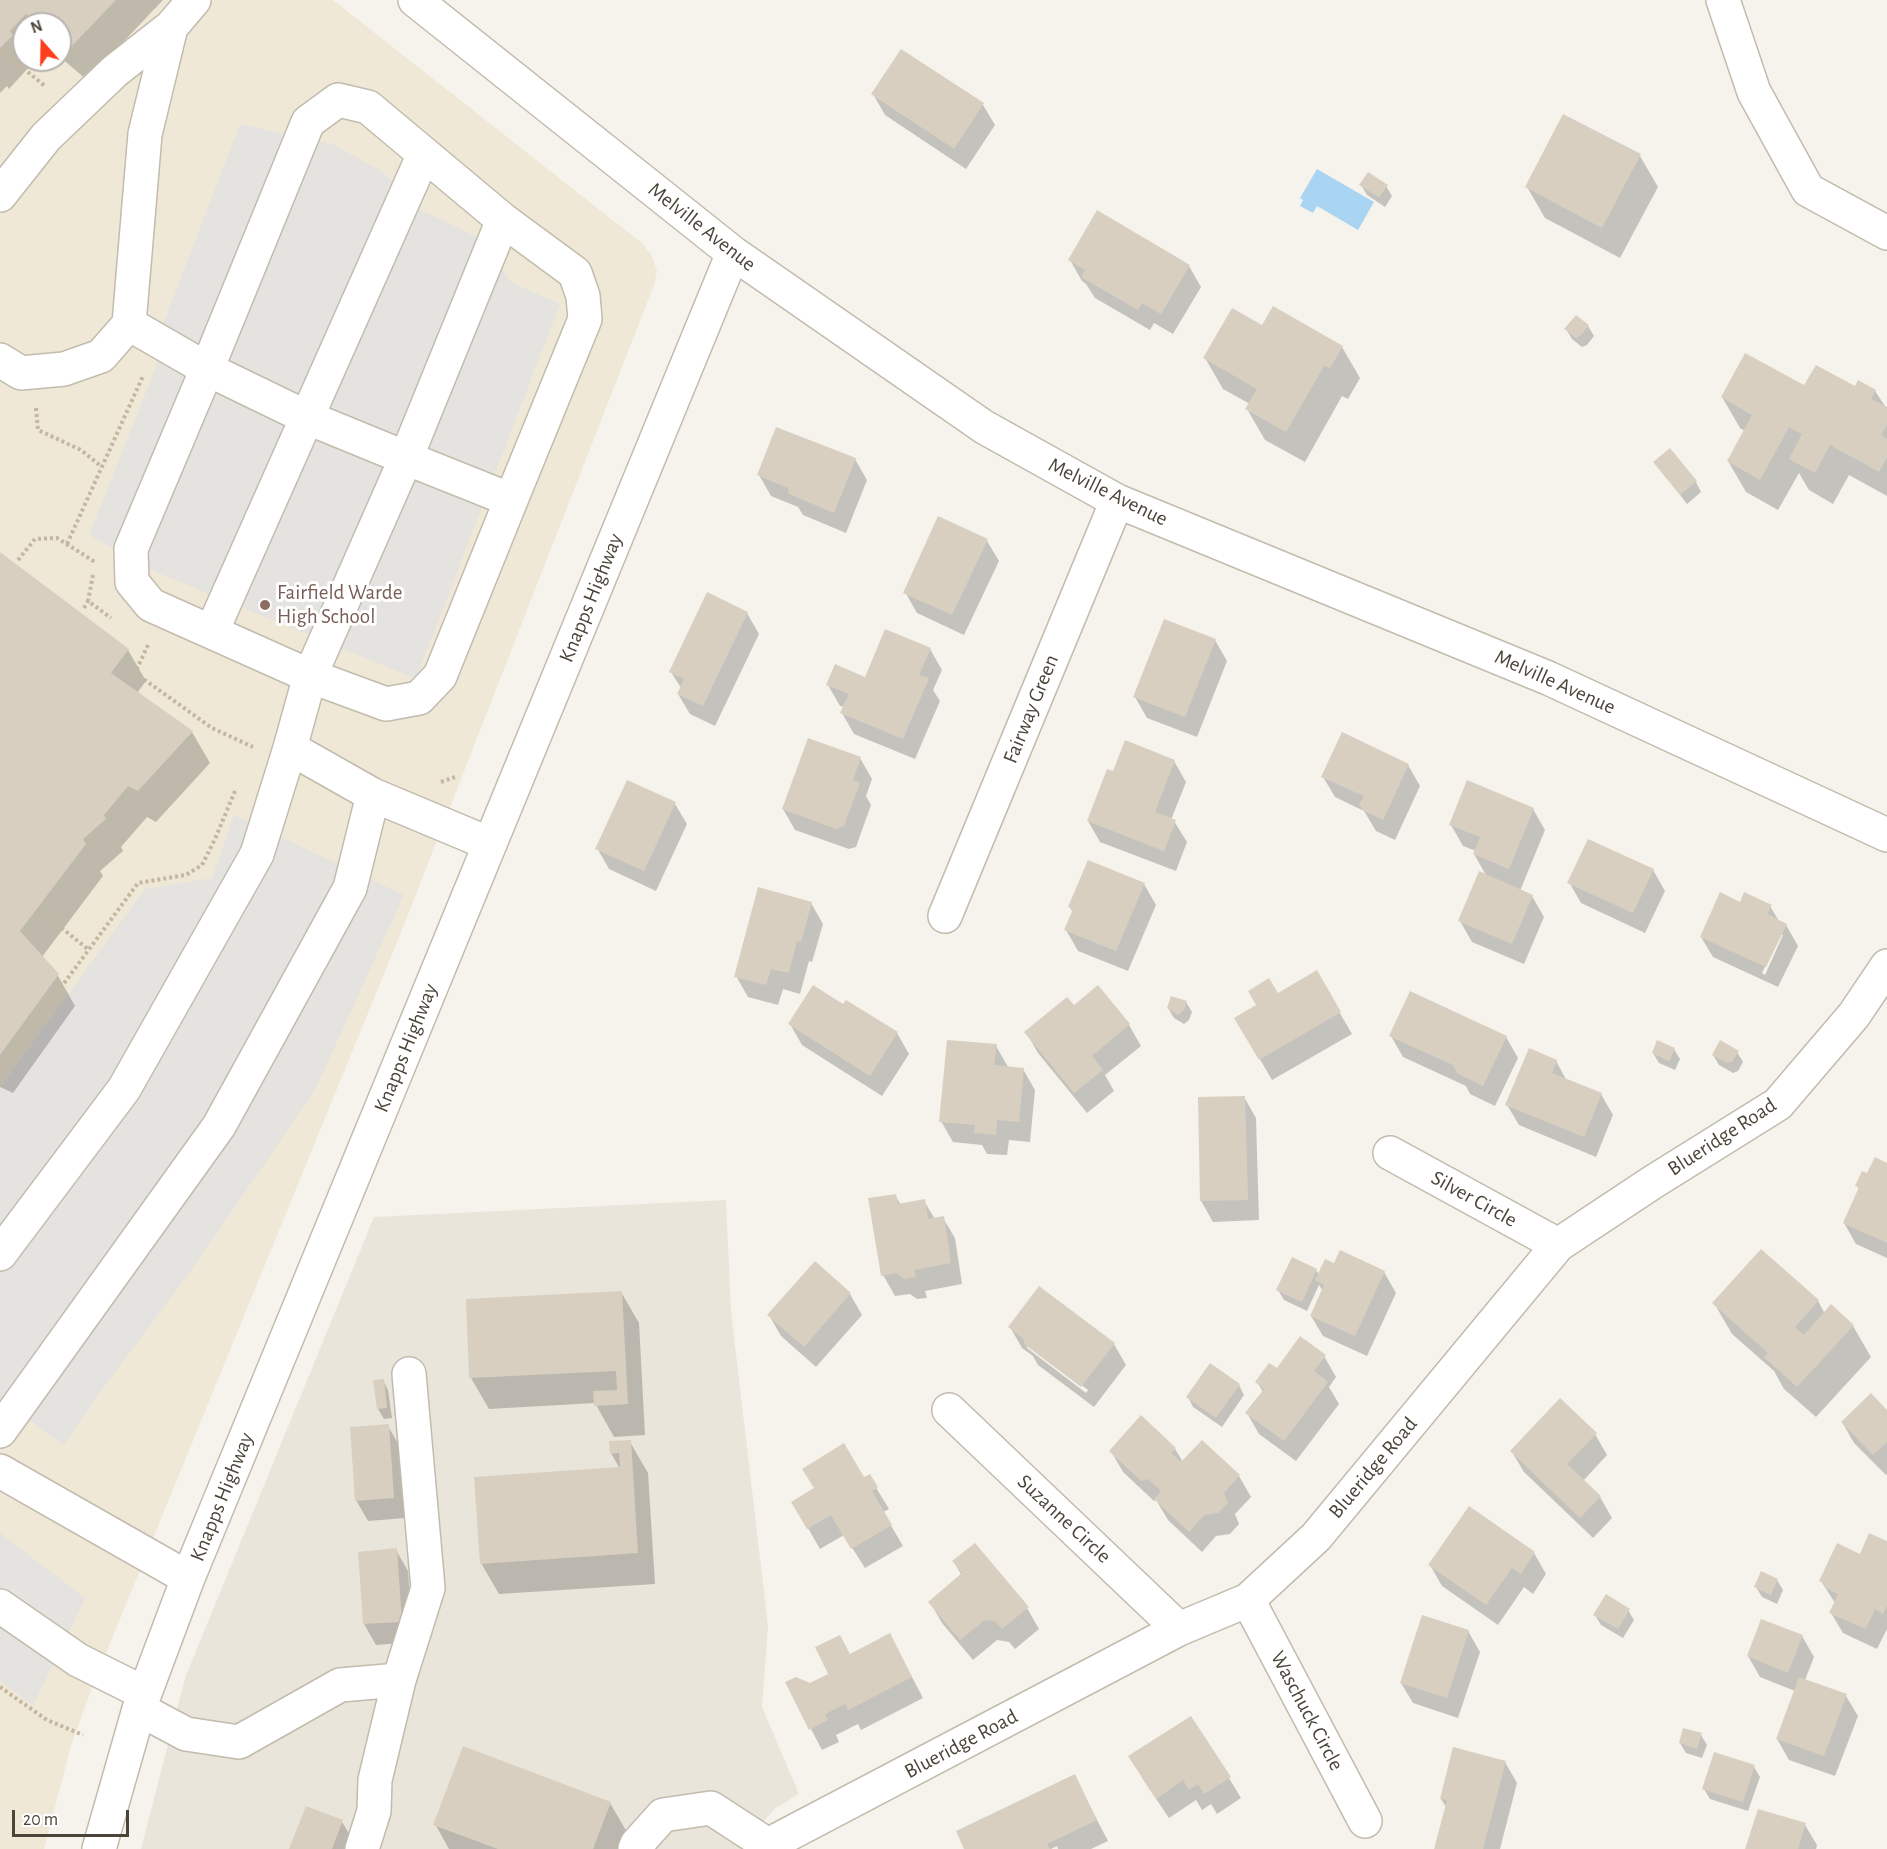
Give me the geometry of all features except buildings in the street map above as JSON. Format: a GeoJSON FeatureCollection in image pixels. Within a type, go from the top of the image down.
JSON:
{"type":"FeatureCollection","features":[{"type":"Feature","properties":{"kind":"street"},"geometry":{"type":"LineString","coordinates":[[0,195],[46,138],[115,71],[171,27],[194,0]]}},
{"type":"Feature","properties":{"kind":"street","name":"Melville Avenue"},"geometry":{"type":"LineString","coordinates":[[415,0],[733,253],[984,427],[1117,501],[1548,678],[1887,835]]}},
{"type":"Feature","properties":{"kind":"street"},"geometry":{"type":"LineString","coordinates":[[1723,0],[1754,92],[1808,190],[1887,233]]}},
{"type":"Feature","properties":{"kind":"street"},"geometry":{"type":"LineString","coordinates":[[143,332],[145,134],[171,27]]}},
{"type":"Feature","properties":{"kind":"street"},"geometry":{"type":"LineString","coordinates":[[338,100],[368,107],[424,154],[503,220],[575,273],[583,296],[585,319],[440,676],[419,698],[386,704],[310,676],[151,605],[132,582],[131,549],[309,122],[338,100]]}},
{"type":"Feature","properties":{"kind":"street"},"geometry":{"type":"LineString","coordinates":[[212,631],[424,154]]}},
{"type":"Feature","properties":{"kind":"street"},"geometry":{"type":"LineString","coordinates":[[0,1254],[130,1079],[257,854],[310,676],[406,458],[503,220]]}},
{"type":"Feature","properties":{"kind":"street","name":"Knapps Highway"},"geometry":{"type":"LineString","coordinates":[[99,1849],[141,1701],[188,1578],[733,253]]}},
{"type":"Feature","properties":{"kind":"street"},"geometry":{"type":"LineString","coordinates":[[0,360],[21,373],[64,369],[101,356],[143,332]]}},
{"type":"Feature","properties":{"kind":"street"},"geometry":{"type":"LineString","coordinates":[[143,332],[207,369],[306,417],[511,500]]}},
{"type":"Feature","properties":{"kind":"street","name":"Fairway Green"},"geometry":{"type":"LineString","coordinates":[[945,916],[1117,501]]}},
{"type":"Feature","properties":{"kind":"street"},"geometry":{"type":"LineString","coordinates":[[290,748],[373,795],[490,844]]}},
{"type":"Feature","properties":{"kind":"street"},"geometry":{"type":"LineString","coordinates":[[0,1431],[219,1126],[350,888],[373,795]]}},
{"type":"Feature","properties":{"kind":"street","name":"Blueridge Road"},"geometry":{"type":"LineString","coordinates":[[767,1847],[1179,1629],[1248,1600],[1316,1537],[1558,1245],[1778,1104],[1854,1015],[1887,966]]}},
{"type":"Feature","properties":{"kind":"street","name":"Silver Circle"},"geometry":{"type":"LineString","coordinates":[[1390,1153],[1558,1245]]}},
{"type":"Feature","properties":{"kind":"street"},"geometry":{"type":"LineString","coordinates":[[362,1849],[374,1811],[375,1780],[399,1680],[428,1588],[409,1374]]}},
{"type":"Feature","properties":{"kind":"street","name":"Suzanne Circle"},"geometry":{"type":"LineString","coordinates":[[949,1410],[1179,1629]]}},
{"type":"Feature","properties":{"kind":"street"},"geometry":{"type":"LineString","coordinates":[[0,1471],[188,1578]]}},
{"type":"Feature","properties":{"kind":"street","name":"Waschuck Circle"},"geometry":{"type":"LineString","coordinates":[[1248,1600],[1365,1821]]}},
{"type":"Feature","properties":{"kind":"street"},"geometry":{"type":"LineString","coordinates":[[0,1606],[186,1734],[239,1742],[340,1685],[399,1680]]}},
{"type":"Feature","properties":{"kind":"street"},"geometry":{"type":"LineString","coordinates":[[635,1849],[663,1815],[711,1808],[767,1847]]}},
{"type":"Feature","properties":{"kind":"path"},"geometry":{"type":"LineString","coordinates":[[0,50],[50,91]]}},
{"type":"Feature","properties":{"kind":"path"},"geometry":{"type":"LineString","coordinates":[[67,544],[143,376],[143,332]]}},
{"type":"Feature","properties":{"kind":"path"},"geometry":{"type":"LineString","coordinates":[[36,407],[38,430],[81,450],[102,467]]}},
{"type":"Feature","properties":{"kind":"path"},"geometry":{"type":"LineString","coordinates":[[18,560],[35,539],[57,538],[95,562],[88,601],[84,608]]}},
{"type":"Feature","properties":{"kind":"path"},"geometry":{"type":"LineString","coordinates":[[88,601],[115,621]]}},
{"type":"Feature","properties":{"kind":"path"},"geometry":{"type":"LineString","coordinates":[[141,641],[149,644],[135,673],[213,728],[253,747]]}},
{"type":"Feature","properties":{"kind":"path"},"geometry":{"type":"LineString","coordinates":[[249,757],[256,738]]}},
{"type":"Feature","properties":{"kind":"path"},"geometry":{"type":"LineString","coordinates":[[0,1070],[138,884],[186,875],[202,865],[236,788]]}},
{"type":"Feature","properties":{"kind":"path"},"geometry":{"type":"LineString","coordinates":[[38,909],[89,950]]}},
{"type":"Feature","properties":{"kind":"path"},"geometry":{"type":"LineString","coordinates":[[0,1686],[47,1720],[82,1735]]}},
{"type":"Feature","properties":{"kind":"shaded area","name":"Fairfield Warde High School"},"geometry":{"type":"Polygon","coordinates":[[[0,0],[333,0],[643,244],[652,256],[657,271],[654,285],[404,925],[93,1685],[71,1746],[44,1849],[0,1849],[0,0]]]}},
{"type":"Feature","properties":{"kind":"shaded area"},"geometry":{"type":"Polygon","coordinates":[[[240,124],[334,145],[383,172],[421,210],[477,237],[512,283],[560,304],[416,679],[149,569],[89,535],[156,367],[162,327],[240,124]]]}},
{"type":"Feature","properties":{"kind":"shaded area"},"geometry":{"type":"Polygon","coordinates":[[[234,815],[404,895],[315,1090],[192,1269],[101,1391],[64,1445],[0,1400],[0,1088],[145,889],[212,878],[234,815]]]}},
{"type":"Feature","properties":{"kind":"shaded area"},"geometry":{"type":"Polygon","coordinates":[[[726,1200],[731,1311],[768,1626],[762,1707],[799,1794],[774,1809],[741,1849],[141,1849],[185,1678],[374,1217],[726,1200]]]}},
{"type":"Feature","properties":{"kind":"shaded area"},"geometry":{"type":"Polygon","coordinates":[[[0,1533],[85,1598],[33,1705],[0,1681],[0,1533]]]}},
{"type":"Feature","properties":{"kind":"water"},"geometry":{"type":"Polygon","coordinates":[[[1317,169],[1374,202],[1358,230],[1317,206],[1313,213],[1300,206],[1303,200],[1300,198],[1317,169]]]}},
{"type":"Feature","properties":{"kind":"place","name":"Fairfield Warde High School"},"geometry":{"type":"Point","coordinates":[265,605]}}]}
